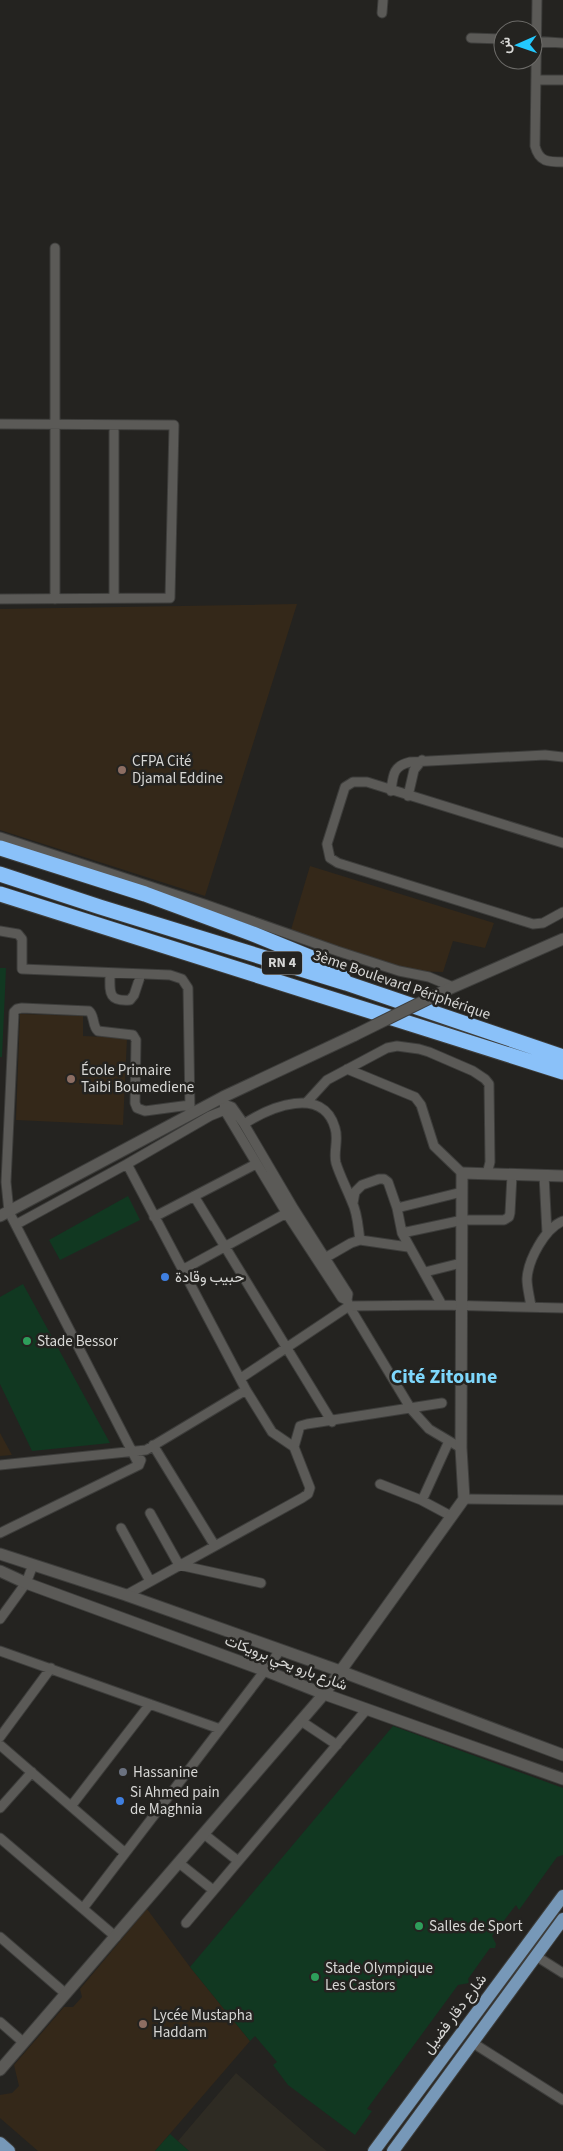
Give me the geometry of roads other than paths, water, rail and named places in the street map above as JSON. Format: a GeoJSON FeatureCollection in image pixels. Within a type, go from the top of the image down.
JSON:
{"type":"FeatureCollection","features":[{"type":"Feature","properties":{"kind":"highway"},"geometry":{"type":"LineString","coordinates":[[0,848],[145,894],[253,934],[334,967],[346,982]]}},
{"type":"Feature","properties":{"kind":"highway","name":"3ème Boulevard Périphérique"},"geometry":{"type":"LineString","coordinates":[[0,874],[100,907],[346,982],[563,1057]]}},
{"type":"Feature","properties":{"kind":"highway","name":"3ème Boulevard Périphérique"},"geometry":{"type":"LineString","coordinates":[[0,894],[563,1072]]}},
{"type":"Feature","properties":{"kind":"main road"},"geometry":{"type":"LineString","coordinates":[[4,1214],[190,1110],[226,1105],[354,1035],[442,992],[563,939]]}},
{"type":"Feature","properties":{"kind":"main road"},"geometry":{"type":"LineString","coordinates":[[0,2070],[324,1694],[464,1499],[461,1448],[462,1173],[563,1176]]}},
{"type":"Feature","properties":{"kind":"main road","name":"شارع بارو يحي برويكات"},"geometry":{"type":"LineString","coordinates":[[0,1554],[126,1595],[279,1652],[340,1671],[563,1756]]}},
{"type":"Feature","properties":{"kind":"main road","name":"شارع بارو يحي برويكات"},"geometry":{"type":"LineString","coordinates":[[0,1571],[26,1583],[266,1670],[324,1694],[563,1778]]}},
{"type":"Feature","properties":{"kind":"main road","name":"شارع دقار فضيل"},"geometry":{"type":"LineString","coordinates":[[374,2151],[563,1896]]}},
{"type":"Feature","properties":{"kind":"main road","name":"شارع دقار فضيل"},"geometry":{"type":"LineString","coordinates":[[393,2151],[563,1919]]}},
{"type":"Feature","properties":{"kind":"main road"},"geometry":{"type":"LineString","coordinates":[[0,2143],[9,2151]]}},
{"type":"Feature","properties":{"kind":"street"},"geometry":{"type":"LineString","coordinates":[[382,13],[383,0]]}},
{"type":"Feature","properties":{"kind":"street"},"geometry":{"type":"LineString","coordinates":[[536,20],[537,0]]}},
{"type":"Feature","properties":{"kind":"street"},"geometry":{"type":"LineString","coordinates":[[471,38],[493,39]]}},
{"type":"Feature","properties":{"kind":"street"},"geometry":{"type":"LineString","coordinates":[[543,42],[563,43]]}},
{"type":"Feature","properties":{"kind":"street"},"geometry":{"type":"LineString","coordinates":[[536,70],[536,152],[543,161],[563,162]]}},
{"type":"Feature","properties":{"kind":"street"},"geometry":{"type":"LineString","coordinates":[[536,80],[563,80]]}},
{"type":"Feature","properties":{"kind":"street"},"geometry":{"type":"LineString","coordinates":[[55,248],[56,598]]}},
{"type":"Feature","properties":{"kind":"street"},"geometry":{"type":"LineString","coordinates":[[0,424],[174,425],[170,598],[0,599]]}},
{"type":"Feature","properties":{"kind":"street"},"geometry":{"type":"LineString","coordinates":[[114,425],[114,598]]}},
{"type":"Feature","properties":{"kind":"street"},"geometry":{"type":"LineString","coordinates":[[391,791],[393,772],[396,767],[402,764],[423,760],[545,755],[563,757]]}},
{"type":"Feature","properties":{"kind":"street"},"geometry":{"type":"LineString","coordinates":[[408,796],[414,770],[423,760]]}},
{"type":"Feature","properties":{"kind":"street"},"geometry":{"type":"LineString","coordinates":[[563,843],[366,782],[353,782],[345,787],[327,844],[330,858],[338,863],[533,924],[543,923],[563,912]]}},
{"type":"Feature","properties":{"kind":"street"},"geometry":{"type":"LineString","coordinates":[[0,837],[204,904],[337,951],[400,971],[429,977],[453,987]]}},
{"type":"Feature","properties":{"kind":"street"},"geometry":{"type":"LineString","coordinates":[[0,931],[18,934],[22,939],[22,969],[170,975],[182,980],[188,988],[190,1110],[145,1111],[137,1108],[135,1103],[136,1040],[132,1035],[98,1031],[95,1029],[91,1013],[84,1011],[22,1008],[14,1012],[5,1096],[6,1182],[4,1214],[17,1224],[139,1466]]}},
{"type":"Feature","properties":{"kind":"street"},"geometry":{"type":"LineString","coordinates":[[110,973],[110,993],[113,998],[119,1001],[130,1000],[134,995],[141,974]]}},
{"type":"Feature","properties":{"kind":"street"},"geometry":{"type":"LineString","coordinates":[[306,1103],[327,1080],[387,1048],[406,1047],[429,1052],[473,1071],[485,1079],[488,1084],[490,1162],[487,1174]]}},
{"type":"Feature","properties":{"kind":"street"},"geometry":{"type":"LineString","coordinates":[[347,1069],[415,1096],[421,1105],[434,1146],[462,1173]]}},
{"type":"Feature","properties":{"kind":"street"},"geometry":{"type":"LineString","coordinates":[[244,1124],[267,1110],[306,1103],[321,1108],[328,1113],[335,1127],[337,1141],[335,1160],[353,1203],[360,1240]]}},
{"type":"Feature","properties":{"kind":"street"},"geometry":{"type":"LineString","coordinates":[[226,1105],[244,1124],[290,1211],[342,1298],[348,1303],[410,1409],[429,1429],[461,1448]]}},
{"type":"Feature","properties":{"kind":"street"},"geometry":{"type":"LineString","coordinates":[[226,1105],[256,1164],[326,1258],[348,1294],[348,1303]]}},
{"type":"Feature","properties":{"kind":"street"},"geometry":{"type":"LineString","coordinates":[[17,1224],[127,1164],[226,1105]]}},
{"type":"Feature","properties":{"kind":"street"},"geometry":{"type":"LineString","coordinates":[[126,1595],[308,1494],[310,1488],[294,1447],[272,1432],[246,1390],[184,1269],[154,1217],[127,1164]]}},
{"type":"Feature","properties":{"kind":"street"},"geometry":{"type":"LineString","coordinates":[[154,1217],[256,1164]]}},
{"type":"Feature","properties":{"kind":"street"},"geometry":{"type":"LineString","coordinates":[[402,1233],[463,1220],[504,1220],[509,1218],[512,1175]]}},
{"type":"Feature","properties":{"kind":"street"},"geometry":{"type":"LineString","coordinates":[[544,1175],[547,1233]]}},
{"type":"Feature","properties":{"kind":"street"},"geometry":{"type":"LineString","coordinates":[[353,1203],[355,1192],[362,1185],[384,1179],[388,1182],[408,1248],[425,1272],[442,1305]]}},
{"type":"Feature","properties":{"kind":"street"},"geometry":{"type":"LineString","coordinates":[[397,1208],[462,1192]]}},
{"type":"Feature","properties":{"kind":"street"},"geometry":{"type":"LineString","coordinates":[[194,1196],[288,1347],[332,1422]]}},
{"type":"Feature","properties":{"kind":"street"},"geometry":{"type":"LineString","coordinates":[[184,1269],[290,1211]]}},
{"type":"Feature","properties":{"kind":"street"},"geometry":{"type":"LineString","coordinates":[[531,1307],[527,1279],[534,1255],[553,1225],[563,1221]]}},
{"type":"Feature","properties":{"kind":"street"},"geometry":{"type":"LineString","coordinates":[[326,1258],[351,1243],[360,1240],[408,1248]]}},
{"type":"Feature","properties":{"kind":"street"},"geometry":{"type":"LineString","coordinates":[[425,1272],[461,1263]]}},
{"type":"Feature","properties":{"kind":"street"},"geometry":{"type":"LineString","coordinates":[[240,1378],[288,1347],[348,1303],[563,1308]]}},
{"type":"Feature","properties":{"kind":"street"},"geometry":{"type":"LineString","coordinates":[[0,1465],[150,1447],[246,1390]]}},
{"type":"Feature","properties":{"kind":"street"},"geometry":{"type":"LineString","coordinates":[[294,1447],[300,1426],[442,1403]]}},
{"type":"Feature","properties":{"kind":"street"},"geometry":{"type":"LineString","coordinates":[[424,1496],[449,1441]]}},
{"type":"Feature","properties":{"kind":"street"},"geometry":{"type":"LineString","coordinates":[[0,1532],[139,1466],[150,1447]]}},
{"type":"Feature","properties":{"kind":"street"},"geometry":{"type":"LineString","coordinates":[[150,1447],[215,1546]]}},
{"type":"Feature","properties":{"kind":"street"},"geometry":{"type":"LineString","coordinates":[[380,1484],[421,1500],[451,1516]]}},
{"type":"Feature","properties":{"kind":"street"},"geometry":{"type":"LineString","coordinates":[[464,1499],[563,1500]]}},
{"type":"Feature","properties":{"kind":"street"},"geometry":{"type":"LineString","coordinates":[[150,1513],[179,1565],[261,1583]]}},
{"type":"Feature","properties":{"kind":"street"},"geometry":{"type":"LineString","coordinates":[[121,1528],[150,1581]]}},
{"type":"Feature","properties":{"kind":"street"},"geometry":{"type":"LineString","coordinates":[[0,1619],[26,1583],[33,1565]]}},
{"type":"Feature","properties":{"kind":"street"},"geometry":{"type":"LineString","coordinates":[[0,1651],[220,1729]]}},
{"type":"Feature","properties":{"kind":"street"},"geometry":{"type":"LineString","coordinates":[[84,1907],[279,1652]]}},
{"type":"Feature","properties":{"kind":"street"},"geometry":{"type":"LineString","coordinates":[[0,1737],[51,1668]]}},
{"type":"Feature","properties":{"kind":"street"},"geometry":{"type":"LineString","coordinates":[[72,1805],[150,1704]]}},
{"type":"Feature","properties":{"kind":"street"},"geometry":{"type":"LineString","coordinates":[[186,1923],[367,1709]]}},
{"type":"Feature","properties":{"kind":"street"},"geometry":{"type":"LineString","coordinates":[[301,1721],[337,1745]]}},
{"type":"Feature","properties":{"kind":"street"},"geometry":{"type":"LineString","coordinates":[[0,1745],[72,1805],[125,1853]]}},
{"type":"Feature","properties":{"kind":"street"},"geometry":{"type":"LineString","coordinates":[[0,1808],[32,1772]]}},
{"type":"Feature","properties":{"kind":"street"},"geometry":{"type":"LineString","coordinates":[[204,1834],[238,1861]]}},
{"type":"Feature","properties":{"kind":"street"},"geometry":{"type":"LineString","coordinates":[[0,1838],[84,1907],[116,1936]]}},
{"type":"Feature","properties":{"kind":"street"},"geometry":{"type":"LineString","coordinates":[[179,1863],[214,1890]]}},
{"type":"Feature","properties":{"kind":"street"},"geometry":{"type":"LineString","coordinates":[[0,1938],[66,1994]]}},
{"type":"Feature","properties":{"kind":"street"},"geometry":{"type":"LineString","coordinates":[[536,1956],[563,1974]]}},
{"type":"Feature","properties":{"kind":"street"},"geometry":{"type":"LineString","coordinates":[[0,2022],[23,2042]]}},
{"type":"Feature","properties":{"kind":"street"},"geometry":{"type":"LineString","coordinates":[[473,2043],[563,2100]]}},
{"type":"Feature","properties":{"kind":"place","name":"CFPA Cité Djamal Eddine"},"geometry":{"type":"Point","coordinates":[122,770]}},
{"type":"Feature","properties":{"kind":"place","name":"École Primaire Taibi Boumediene"},"geometry":{"type":"Point","coordinates":[71,1079]}},
{"type":"Feature","properties":{"kind":"place","name":"حبيب وقادة"},"geometry":{"type":"Point","coordinates":[165,1277]}},
{"type":"Feature","properties":{"kind":"place","name":"Stade Bessor"},"geometry":{"type":"Point","coordinates":[27,1341]}},
{"type":"Feature","properties":{"kind":"place","name":"Hassanine"},"geometry":{"type":"Point","coordinates":[123,1772]}},
{"type":"Feature","properties":{"kind":"place","name":"Si Ahmed pain de Maghnia"},"geometry":{"type":"Point","coordinates":[120,1801]}},
{"type":"Feature","properties":{"kind":"place","name":"Salles de Sport"},"geometry":{"type":"Point","coordinates":[419,1926]}},
{"type":"Feature","properties":{"kind":"place","name":"Stade Olympique Les Castors"},"geometry":{"type":"Point","coordinates":[315,1977]}},
{"type":"Feature","properties":{"kind":"place","name":"Lycée Mustapha Haddam"},"geometry":{"type":"Point","coordinates":[143,2024]}},
{"type":"Feature","properties":{"kind":"district","name":"Cité Zitoune"},"geometry":{"type":"Point","coordinates":[444,1377]}}]}
